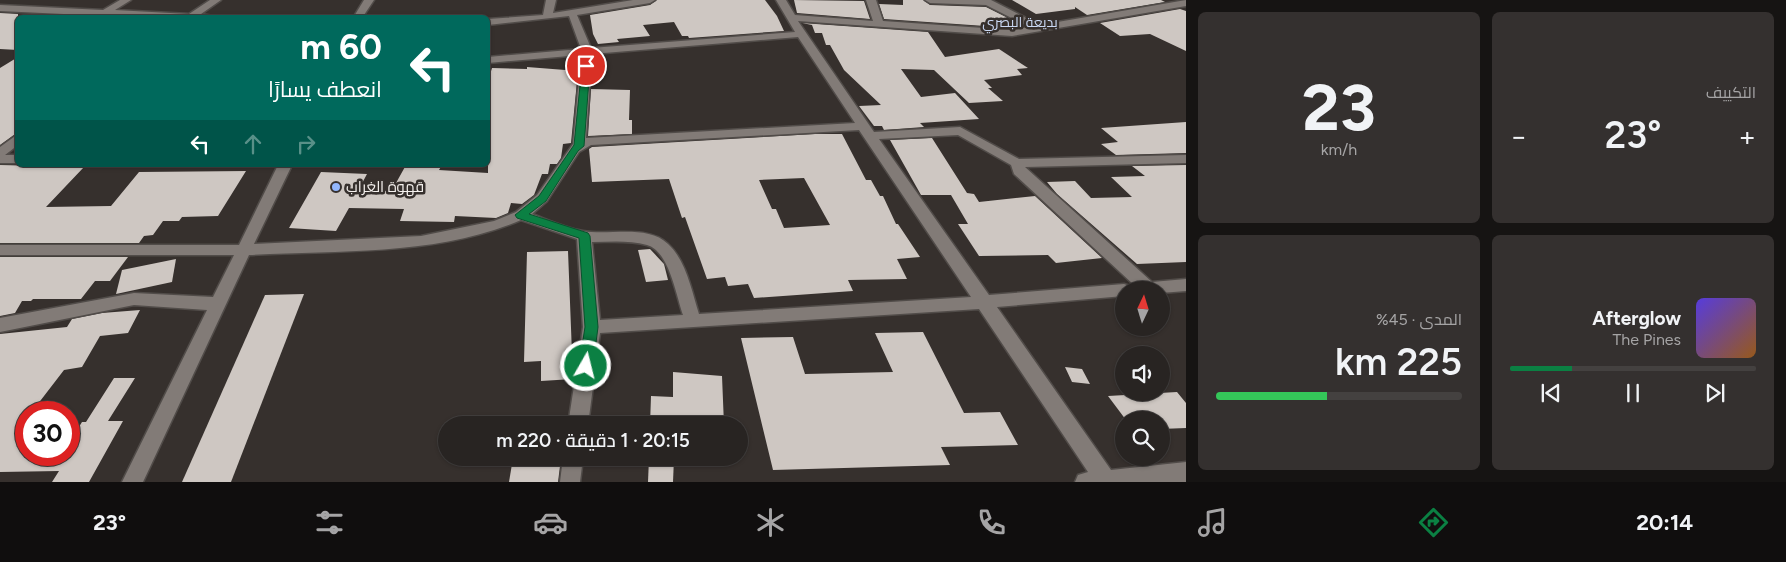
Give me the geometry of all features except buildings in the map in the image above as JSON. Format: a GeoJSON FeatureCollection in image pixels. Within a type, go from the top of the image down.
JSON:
{"type":"FeatureCollection","features":[{"type":"Feature","properties":{"kind":"street"},"geometry":{"type":"LineString","coordinates":[[18,8],[32,0]]}},
{"type":"Feature","properties":{"kind":"street"},"geometry":{"type":"LineString","coordinates":[[106,12],[126,0]]}},
{"type":"Feature","properties":{"kind":"street"},"geometry":{"type":"LineString","coordinates":[[194,15],[216,0]]}},
{"type":"Feature","properties":{"kind":"street"},"geometry":{"type":"LineString","coordinates":[[359,15],[369,0]]}},
{"type":"Feature","properties":{"kind":"street"},"geometry":{"type":"LineString","coordinates":[[547,17],[552,0]]}},
{"type":"Feature","properties":{"kind":"street"},"geometry":{"type":"LineString","coordinates":[[490,22],[547,17],[650,0]]}},
{"type":"Feature","properties":{"kind":"street"},"geometry":{"type":"LineString","coordinates":[[782,0],[801,34],[984,302],[1095,481],[1186,472]]}},
{"type":"Feature","properties":{"kind":"street"},"geometry":{"type":"LineString","coordinates":[[871,0],[879,23]]}},
{"type":"Feature","properties":{"kind":"street"},"geometry":{"type":"LineString","coordinates":[[930,0],[985,1],[1038,28]]}},
{"type":"Feature","properties":{"kind":"street"},"geometry":{"type":"LineString","coordinates":[[792,18],[1012,33],[1186,3]]}},
{"type":"Feature","properties":{"kind":"street"},"geometry":{"type":"LineString","coordinates":[[0,8],[170,15]]}},
{"type":"Feature","properties":{"kind":"street"},"geometry":{"type":"LineString","coordinates":[[572,13],[587,51],[579,146]]}},
{"type":"Feature","properties":{"kind":"street"},"geometry":{"type":"LineString","coordinates":[[490,60],[801,34]]}},
{"type":"Feature","properties":{"kind":"street"},"geometry":{"type":"LineString","coordinates":[[0,250],[244,250],[421,241],[497,226],[521,215],[542,198],[574,149],[588,141],[867,131],[960,131],[1017,163],[1186,159]]}},
{"type":"Feature","properties":{"kind":"street"},"geometry":{"type":"LineString","coordinates":[[0,153],[15,140]]}},
{"type":"Feature","properties":{"kind":"street"},"geometry":{"type":"LineString","coordinates":[[0,159],[15,159]]}},
{"type":"Feature","properties":{"kind":"street"},"geometry":{"type":"LineString","coordinates":[[1017,163],[1019,171],[1140,281]]}},
{"type":"Feature","properties":{"kind":"street"},"geometry":{"type":"LineString","coordinates":[[132,482],[284,167]]}},
{"type":"Feature","properties":{"kind":"street"},"geometry":{"type":"LineString","coordinates":[[521,215],[584,236],[643,239],[658,244],[664,249],[672,263],[693,321]]}},
{"type":"Feature","properties":{"kind":"street"},"geometry":{"type":"LineString","coordinates":[[579,416],[592,327],[584,236]]}},
{"type":"Feature","properties":{"kind":"street"},"geometry":{"type":"LineString","coordinates":[[1170,286],[1186,285]]}},
{"type":"Feature","properties":{"kind":"street"},"geometry":{"type":"LineString","coordinates":[[592,327],[984,302],[1115,291]]}},
{"type":"Feature","properties":{"kind":"street"},"geometry":{"type":"LineString","coordinates":[[0,325],[134,299],[218,304]]}},
{"type":"Feature","properties":{"kind":"street"},"geometry":{"type":"LineString","coordinates":[[570,482],[572,466]]}},
{"type":"Feature","properties":{"kind":"place","name":"قهوة الغراب"},"geometry":{"type":"Point","coordinates":[336,187]}},
{"type":"Feature","properties":{"kind":"district","name":"بديعة البصري"},"geometry":{"type":"Point","coordinates":[1020,22]}},
{"type":"Feature","properties":{"kind":"route"},"geometry":{"type":"LineString","coordinates":[[586,66],[579,146],[574,149],[542,198],[521,215],[584,236],[592,327],[586,366]]}}]}
